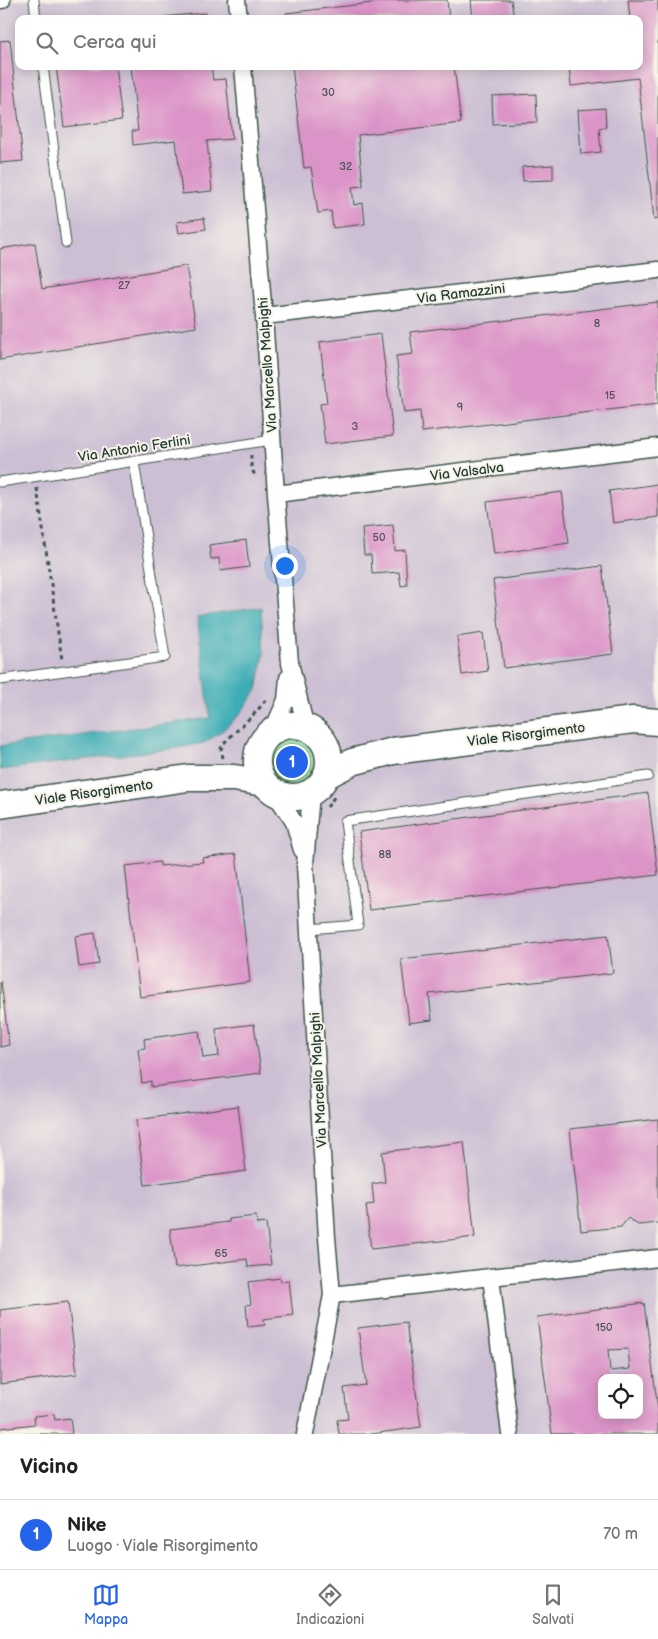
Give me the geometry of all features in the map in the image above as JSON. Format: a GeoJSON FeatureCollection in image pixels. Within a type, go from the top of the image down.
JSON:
{"type":"FeatureCollection","features":[{"type":"Feature","properties":{"kind":"main road","name":"Viale Risorgimento"},"geometry":{"type":"LineString","coordinates":[[188,778],[234,778],[269,788],[283,796],[293,798],[302,796],[352,762],[393,751],[646,721]]}},
{"type":"Feature","properties":{"kind":"main road","name":"Viale Risorgimento"},"geometry":{"type":"LineString","coordinates":[[0,805],[188,778],[225,768],[232,766],[288,726],[294,725],[352,748],[393,751]]}},
{"type":"Feature","properties":{"kind":"main road"},"geometry":{"type":"LineString","coordinates":[[313,732],[326,746],[329,755],[329,765],[319,784]]}},
{"type":"Feature","properties":{"kind":"main road"},"geometry":{"type":"LineString","coordinates":[[265,741],[257,762],[259,773],[269,788]]}},
{"type":"Feature","properties":{"kind":"street"},"geometry":{"type":"LineString","coordinates":[[237,0],[239,15]]}},
{"type":"Feature","properties":{"kind":"street","name":"Via Marcello Malpighi"},"geometry":{"type":"LineString","coordinates":[[243,70],[290,663],[286,700],[265,741]]}},
{"type":"Feature","properties":{"kind":"street","name":"Via Ramazzini"},"geometry":{"type":"LineString","coordinates":[[264,316],[658,270]]}},
{"type":"Feature","properties":{"kind":"street","name":"Via Valsalva"},"geometry":{"type":"LineString","coordinates":[[276,494],[658,447]]}},
{"type":"Feature","properties":{"kind":"street","name":"Via Marcello Malpighi"},"geometry":{"type":"LineString","coordinates":[[290,663],[313,732]]}},
{"type":"Feature","properties":{"kind":"street"},"geometry":{"type":"LineString","coordinates":[[646,721],[658,714]]}},
{"type":"Feature","properties":{"kind":"street","name":"Via Marcello Malpighi"},"geometry":{"type":"LineString","coordinates":[[305,864],[319,784]]}},
{"type":"Feature","properties":{"kind":"street","name":"Via Marcello Malpighi"},"geometry":{"type":"LineString","coordinates":[[269,788],[294,822],[305,864],[332,1295],[304,1434]]}},
{"type":"Feature","properties":{"kind":"street"},"geometry":{"type":"LineString","coordinates":[[332,1295],[658,1258]]}},
{"type":"Feature","properties":{"kind":"street"},"geometry":{"type":"LineString","coordinates":[[491,1277],[510,1434]]}},
{"type":"Feature","properties":{"kind":"lane"},"geometry":{"type":"LineString","coordinates":[[34,0],[36,15]]}},
{"type":"Feature","properties":{"kind":"lane"},"geometry":{"type":"LineString","coordinates":[[43,70],[66,243]]}},
{"type":"Feature","properties":{"kind":"lane","name":"Via Antonio Ferlini"},"geometry":{"type":"LineString","coordinates":[[0,482],[272,440]]}},
{"type":"Feature","properties":{"kind":"lane"},"geometry":{"type":"LineString","coordinates":[[0,680],[165,656],[134,462]]}},
{"type":"Feature","properties":{"kind":"lane"},"geometry":{"type":"LineString","coordinates":[[309,929],[358,925],[345,821],[648,776]]}},
{"type":"Feature","properties":{"kind":"path"},"geometry":{"type":"LineString","coordinates":[[249,444],[252,471],[255,475],[264,479]]}},
{"type":"Feature","properties":{"kind":"path"},"geometry":{"type":"LineString","coordinates":[[36,476],[64,671]]}},
{"type":"Feature","properties":{"kind":"path"},"geometry":{"type":"LineString","coordinates":[[225,768],[221,749],[223,744],[257,711],[270,692]]}},
{"type":"Feature","properties":{"kind":"shaded area"},"geometry":{"type":"Polygon","coordinates":[[[0,0],[658,0],[658,1434],[0,1434],[0,0]]]}},
{"type":"Feature","properties":{"kind":"green space"},"geometry":{"type":"Polygon","coordinates":[[[293,732],[304,734],[317,745],[322,761],[320,772],[309,785],[293,790],[282,788],[269,777],[264,761],[266,750],[277,737],[293,732]]]}},
{"type":"Feature","properties":{"kind":"water"},"geometry":{"type":"Polygon","coordinates":[[[261,607],[264,655],[257,690],[240,714],[221,732],[204,743],[178,748],[0,770],[0,746],[210,718],[197,617],[261,607]]]}},
{"type":"Feature","properties":{"kind":"building"},"geometry":{"type":"Polygon","coordinates":[[[397,0],[447,0],[449,15],[286,15],[286,13],[397,0]]]}},
{"type":"Feature","properties":{"kind":"building"},"geometry":{"type":"Polygon","coordinates":[[[471,0],[511,0],[513,15],[473,15],[471,0]]]}},
{"type":"Feature","properties":{"kind":"building"},"geometry":{"type":"Polygon","coordinates":[[[628,0],[658,0],[658,219],[654,220],[638,78],[571,86],[569,70],[643,70],[643,15],[630,15],[628,0]]]}},
{"type":"Feature","properties":{"kind":"building"},"geometry":{"type":"Polygon","coordinates":[[[206,13],[206,15],[184,15],[206,13]]]}},
{"type":"Feature","properties":{"kind":"building"},"geometry":{"type":"Polygon","coordinates":[[[10,40],[23,161],[0,163],[0,41],[10,40]]]}},
{"type":"Feature","properties":{"kind":"building"},"geometry":{"type":"Polygon","coordinates":[[[57,70],[116,70],[122,120],[64,127],[57,70]]]}},
{"type":"Feature","properties":{"kind":"building"},"geometry":{"type":"Polygon","coordinates":[[[131,70],[212,70],[213,80],[226,79],[232,139],[207,141],[212,191],[182,194],[176,140],[133,145],[132,131],[138,131],[131,70]]]}},
{"type":"Feature","properties":{"kind":"building"},"geometry":{"type":"Polygon","coordinates":[[[292,70],[454,70],[461,123],[358,135],[363,186],[352,187],[354,205],[363,203],[365,224],[333,228],[331,211],[318,213],[311,167],[304,168],[292,70]]]}},
{"type":"Feature","properties":{"kind":"building"},"geometry":{"type":"Polygon","coordinates":[[[536,94],[537,122],[493,124],[492,96],[536,94]]]}},
{"type":"Feature","properties":{"kind":"building"},"geometry":{"type":"Polygon","coordinates":[[[605,108],[606,127],[599,128],[601,152],[581,154],[578,110],[605,108]]]}},
{"type":"Feature","properties":{"kind":"building"},"geometry":{"type":"Polygon","coordinates":[[[553,165],[553,180],[523,181],[522,167],[553,165]]]}},
{"type":"Feature","properties":{"kind":"building"},"geometry":{"type":"Polygon","coordinates":[[[204,218],[206,229],[179,233],[177,222],[204,218]]]}},
{"type":"Feature","properties":{"kind":"building"},"geometry":{"type":"Polygon","coordinates":[[[35,243],[42,289],[186,266],[196,327],[0,360],[0,249],[35,243]]]}},
{"type":"Feature","properties":{"kind":"building"},"geometry":{"type":"Polygon","coordinates":[[[658,302],[658,404],[422,432],[420,411],[404,413],[396,356],[413,354],[410,332],[658,302]]]}},
{"type":"Feature","properties":{"kind":"building"},"geometry":{"type":"Polygon","coordinates":[[[381,334],[393,436],[325,444],[320,404],[327,403],[320,342],[381,334]]]}},
{"type":"Feature","properties":{"kind":"building"},"geometry":{"type":"Polygon","coordinates":[[[658,484],[658,517],[613,523],[609,491],[658,484]]]}},
{"type":"Feature","properties":{"kind":"building"},"geometry":{"type":"Polygon","coordinates":[[[562,492],[569,543],[494,554],[487,502],[562,492]]]}},
{"type":"Feature","properties":{"kind":"building"},"geometry":{"type":"Polygon","coordinates":[[[393,525],[395,551],[405,550],[407,585],[401,586],[399,572],[372,574],[371,555],[364,555],[362,528],[393,525]]]}},
{"type":"Feature","properties":{"kind":"building"},"geometry":{"type":"Polygon","coordinates":[[[246,540],[249,567],[220,571],[219,558],[211,559],[209,545],[246,540]]]}},
{"type":"Feature","properties":{"kind":"building"},"geometry":{"type":"Polygon","coordinates":[[[602,566],[613,654],[504,668],[493,580],[602,566]]]}},
{"type":"Feature","properties":{"kind":"building"},"geometry":{"type":"Polygon","coordinates":[[[483,633],[488,671],[462,675],[457,637],[483,633]]]}},
{"type":"Feature","properties":{"kind":"building"},"geometry":{"type":"Polygon","coordinates":[[[648,793],[658,875],[369,910],[359,832],[648,793]]]}},
{"type":"Feature","properties":{"kind":"building"},"geometry":{"type":"Polygon","coordinates":[[[236,854],[250,982],[140,997],[125,866],[160,862],[160,866],[203,862],[202,858],[236,854]]]}},
{"type":"Feature","properties":{"kind":"building"},"geometry":{"type":"Polygon","coordinates":[[[95,933],[99,964],[79,967],[75,936],[95,933]]]}},
{"type":"Feature","properties":{"kind":"building"},"geometry":{"type":"Polygon","coordinates":[[[608,935],[613,973],[429,994],[432,1020],[409,1023],[401,959],[608,935]]]}},
{"type":"Feature","properties":{"kind":"building"},"geometry":{"type":"Polygon","coordinates":[[[0,982],[9,1045],[0,1047],[0,982]]]}},
{"type":"Feature","properties":{"kind":"building"},"geometry":{"type":"Polygon","coordinates":[[[254,1024],[261,1073],[151,1087],[151,1081],[142,1083],[138,1049],[145,1048],[144,1039],[199,1031],[203,1058],[219,1056],[216,1029],[254,1024]]]}},
{"type":"Feature","properties":{"kind":"building"},"geometry":{"type":"Polygon","coordinates":[[[238,1106],[246,1171],[145,1185],[136,1120],[238,1106]]]}},
{"type":"Feature","properties":{"kind":"building"},"geometry":{"type":"Polygon","coordinates":[[[658,1119],[658,1223],[638,1225],[628,1218],[621,1227],[581,1231],[570,1129],[658,1119]]]}},
{"type":"Feature","properties":{"kind":"building"},"geometry":{"type":"Polygon","coordinates":[[[464,1142],[475,1237],[371,1249],[366,1205],[374,1204],[372,1184],[385,1182],[382,1152],[464,1142]]]}},
{"type":"Feature","properties":{"kind":"building"},"geometry":{"type":"Polygon","coordinates":[[[256,1216],[257,1224],[266,1223],[271,1265],[248,1267],[247,1259],[175,1268],[170,1229],[229,1222],[229,1219],[256,1216]]]}},
{"type":"Feature","properties":{"kind":"building"},"geometry":{"type":"Polygon","coordinates":[[[280,1278],[281,1282],[289,1281],[293,1315],[264,1319],[265,1325],[248,1327],[246,1305],[251,1304],[248,1282],[280,1278]]]}},
{"type":"Feature","properties":{"kind":"building"},"geometry":{"type":"Polygon","coordinates":[[[68,1302],[77,1374],[0,1384],[0,1310],[68,1302]]]}},
{"type":"Feature","properties":{"kind":"building"},"geometry":{"type":"Polygon","coordinates":[[[644,1303],[658,1410],[658,1434],[552,1434],[537,1317],[644,1303]],[[628,1349],[608,1350],[610,1371],[630,1369],[628,1349]]]}},
{"type":"Feature","properties":{"kind":"building"},"geometry":{"type":"Polygon","coordinates":[[[406,1322],[421,1427],[371,1434],[339,1434],[337,1420],[348,1419],[344,1388],[366,1385],[358,1328],[406,1322]]]}},
{"type":"Feature","properties":{"kind":"building"},"geometry":{"type":"Polygon","coordinates":[[[54,1414],[55,1420],[70,1418],[72,1434],[0,1434],[0,1428],[35,1424],[34,1416],[54,1414]]]}},
{"type":"Feature","properties":{"kind":"place","name":"Nike"},"geometry":{"type":"Point","coordinates":[292,762]}}]}
